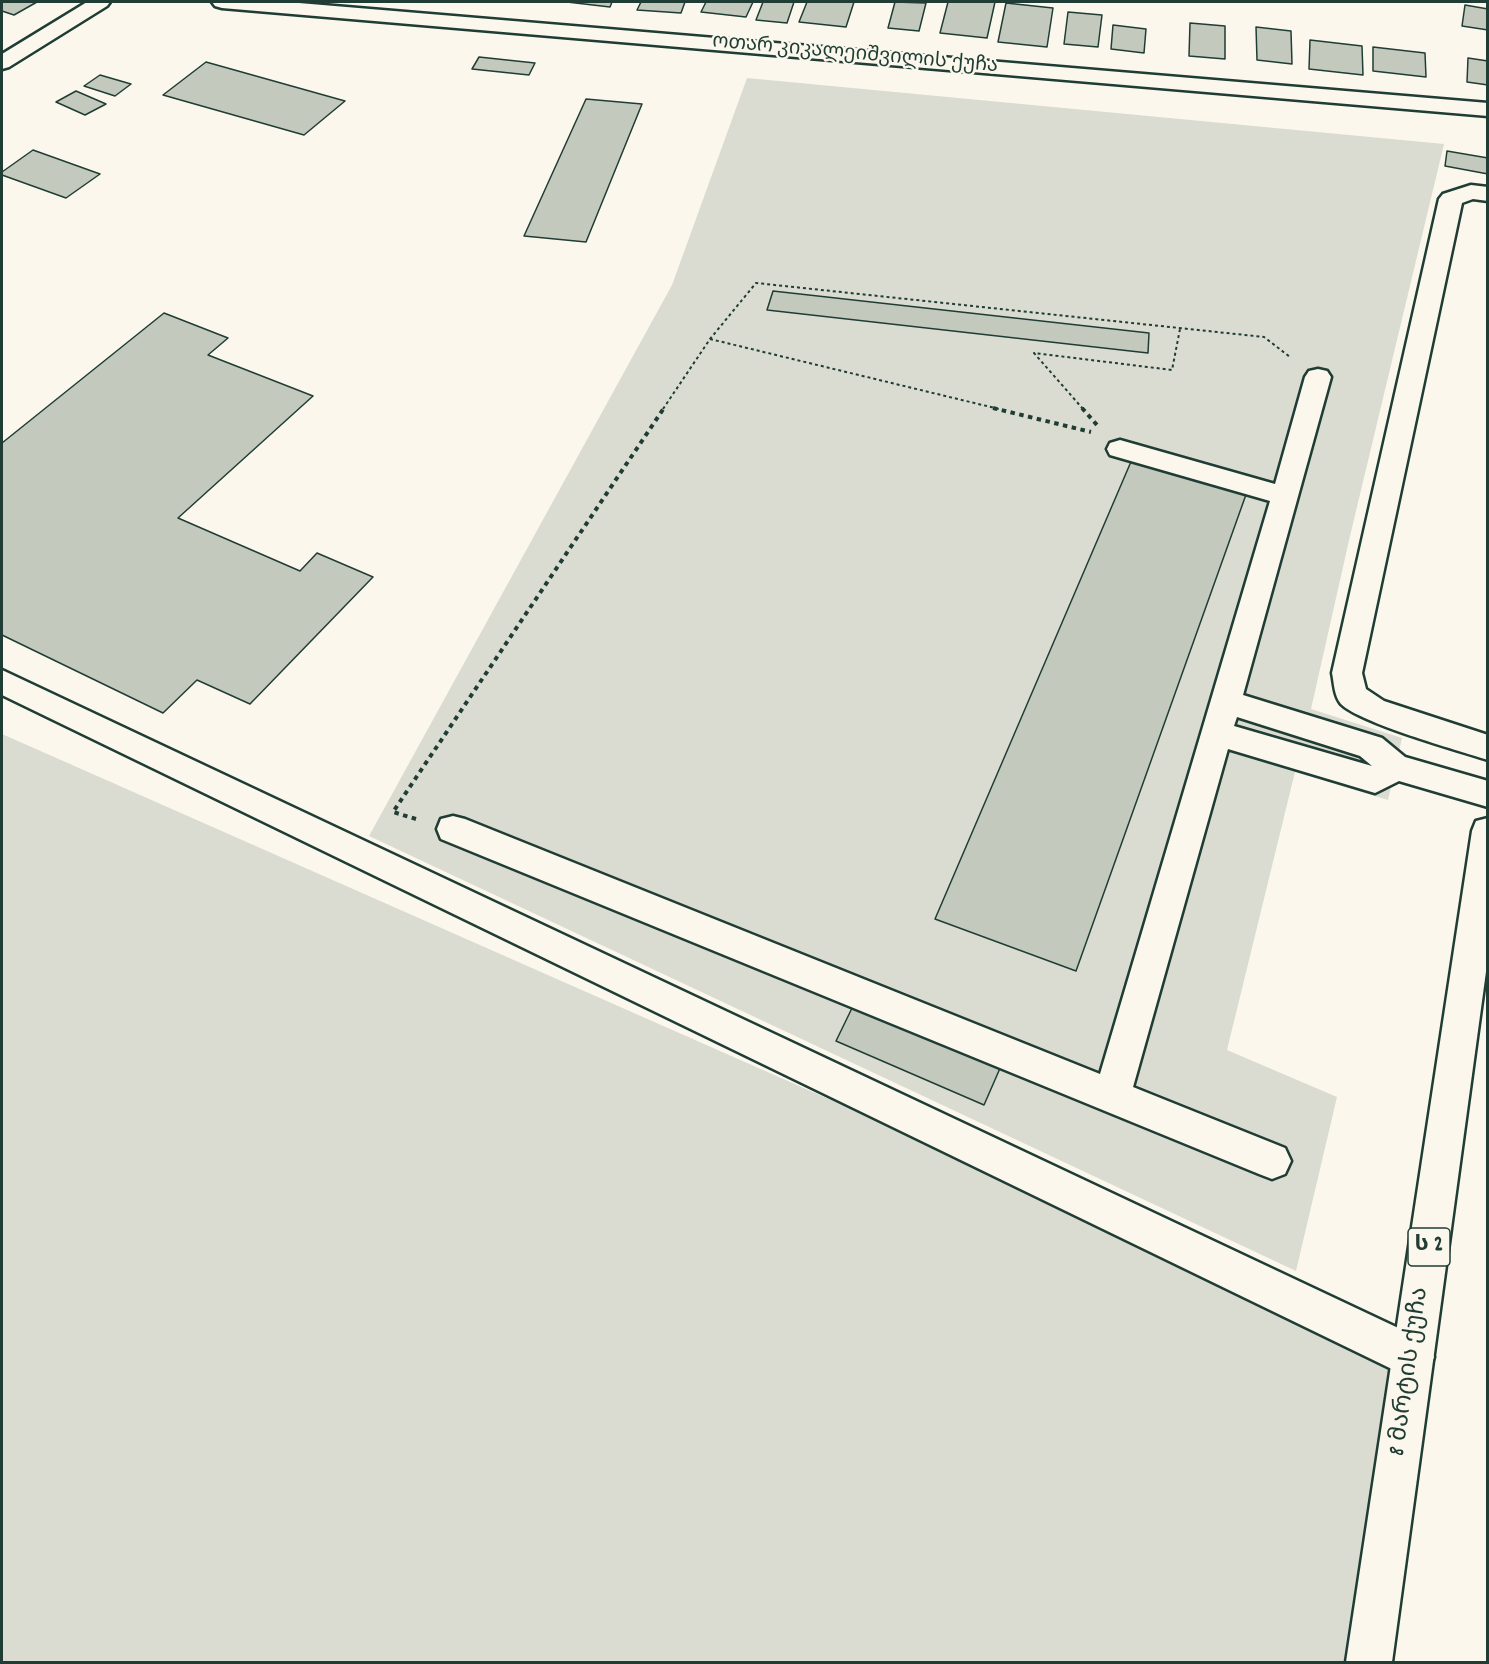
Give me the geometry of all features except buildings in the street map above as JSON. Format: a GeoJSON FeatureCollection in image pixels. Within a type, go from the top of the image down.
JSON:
{"type":"FeatureCollection","features":[{"type":"Feature","properties":{"kind":"main road"},"geometry":{"type":"LineString","coordinates":[[2,63],[100,2]]}},
{"type":"Feature","properties":{"kind":"main road","name":"ოთარ კიკალეიშვილის ქუჩა"},"geometry":{"type":"LineString","coordinates":[[222,2],[1488,110]]}},
{"type":"Feature","properties":{"kind":"main road"},"geometry":{"type":"LineString","coordinates":[[1488,194],[1471,192],[1450,199],[1347,673],[1352,695],[1372,709],[1488,748]]}},
{"type":"Feature","properties":{"kind":"main road"},"geometry":{"type":"LineString","coordinates":[[1112,1096],[1285,496],[1317,377]]}},
{"type":"Feature","properties":{"kind":"main road"},"geometry":{"type":"LineString","coordinates":[[1113,442],[1285,496]]}},
{"type":"Feature","properties":{"kind":"main road"},"geometry":{"type":"LineString","coordinates":[[2,682],[1413,1357]]}},
{"type":"Feature","properties":{"kind":"main road"},"geometry":{"type":"LineString","coordinates":[[1226,702],[1371,747],[1395,767],[1488,794]]}},
{"type":"Feature","properties":{"kind":"main road"},"geometry":{"type":"LineString","coordinates":[[1217,733],[1375,780],[1395,767]]}},
{"type":"Feature","properties":{"kind":"main road"},"geometry":{"type":"LineString","coordinates":[[453,829],[1272,1161]]}},
{"type":"Feature","properties":{"kind":"main road","name":"8 მარტის ქუჩა"},"geometry":{"type":"LineString","coordinates":[[1369,1662],[1488,831]]}},
{"type":"Feature","properties":{"kind":"path"},"geometry":{"type":"LineString","coordinates":[[453,829],[393,812],[710,339],[756,283],[1264,338],[1317,377]]}},
{"type":"Feature","properties":{"kind":"path"},"geometry":{"type":"LineString","coordinates":[[1113,442],[1034,353],[1172,370],[1180,329]]}},
{"type":"Feature","properties":{"kind":"path"},"geometry":{"type":"LineString","coordinates":[[710,339],[1113,442]]}},
{"type":"Feature","properties":{"kind":"shaded area"},"geometry":{"type":"Polygon","coordinates":[[[747,78],[1444,144],[1311,709],[1402,738],[1388,800],[1295,772],[1227,1050],[1337,1097],[1296,1271],[369,836],[672,285],[747,78]]]}},
{"type":"Feature","properties":{"kind":"shaded area"},"geometry":{"type":"Polygon","coordinates":[[[2,734],[1413,1357],[1369,1662],[2,1662],[2,734]]]}}]}
